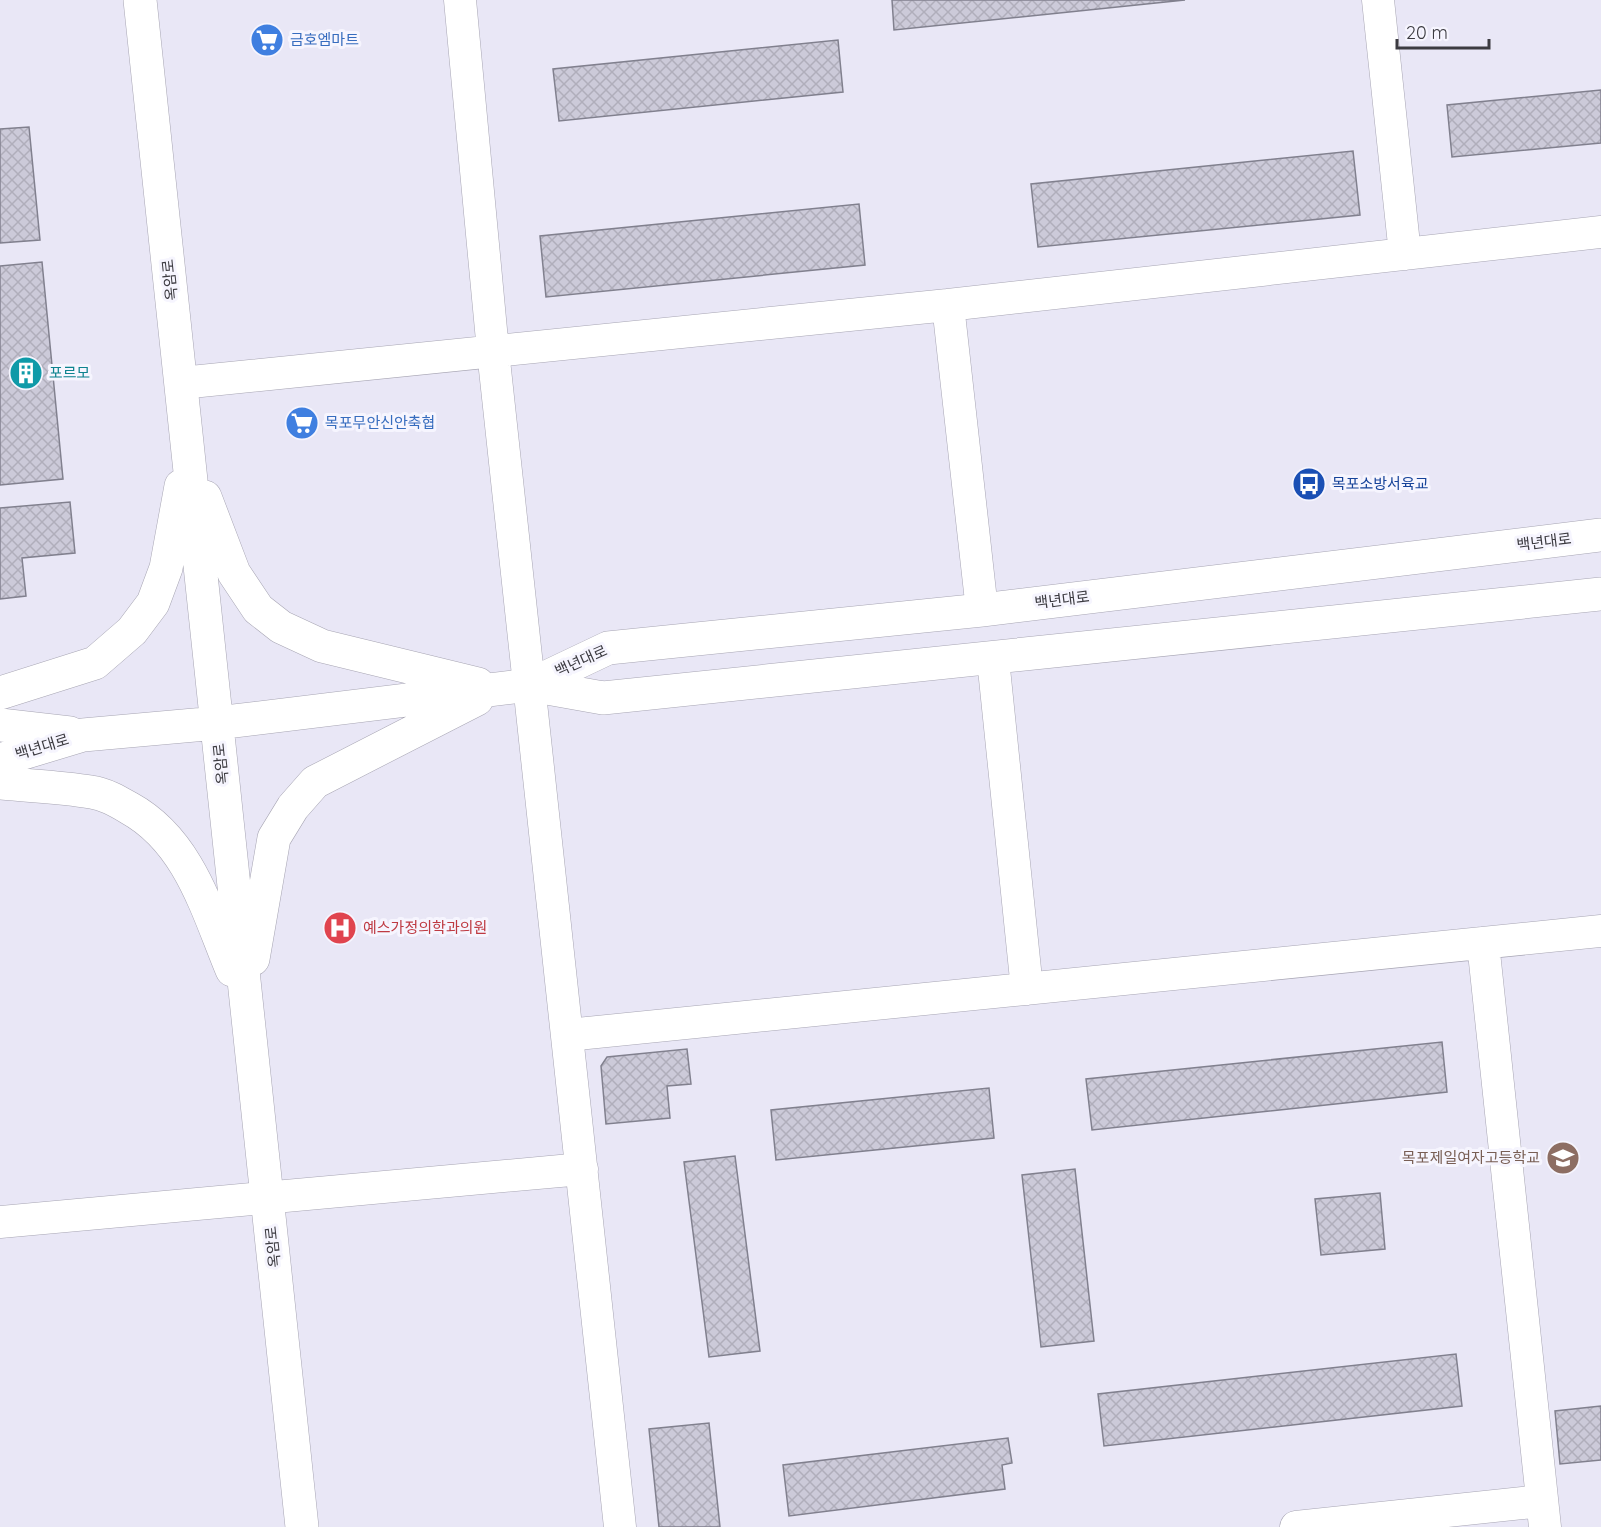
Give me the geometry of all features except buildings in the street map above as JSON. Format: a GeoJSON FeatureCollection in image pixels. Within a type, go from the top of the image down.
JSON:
{"type":"FeatureCollection","features":[{"type":"Feature","properties":{"kind":"street","name":"옥암로"},"geometry":{"type":"LineString","coordinates":[[140,0],[302,1527]]}},
{"type":"Feature","properties":{"kind":"street"},"geometry":{"type":"LineString","coordinates":[[460,0],[493,351],[620,1527]]}},
{"type":"Feature","properties":{"kind":"street"},"geometry":{"type":"LineString","coordinates":[[1378,0],[1405,254]]}},
{"type":"Feature","properties":{"kind":"street"},"geometry":{"type":"LineString","coordinates":[[181,383],[948,305],[1601,232]]}},
{"type":"Feature","properties":{"kind":"street"},"geometry":{"type":"LineString","coordinates":[[948,305],[982,610]]}},
{"type":"Feature","properties":{"kind":"street"},"geometry":{"type":"LineString","coordinates":[[188,451],[234,573],[258,609],[281,627],[322,646],[497,689]]}},
{"type":"Feature","properties":{"kind":"street"},"geometry":{"type":"LineString","coordinates":[[0,693],[95,663],[132,631],[153,603],[166,568],[188,451]]}},
{"type":"Feature","properties":{"kind":"street","name":"백년대로"},"geometry":{"type":"LineString","coordinates":[[530,685],[608,648],[982,610],[1601,535]]}},
{"type":"Feature","properties":{"kind":"street","name":"백년대로"},"geometry":{"type":"LineString","coordinates":[[0,760],[83,735],[217,723],[530,685],[603,698],[1601,594]]}},
{"type":"Feature","properties":{"kind":"street"},"geometry":{"type":"LineString","coordinates":[[993,658],[1027,989]]}},
{"type":"Feature","properties":{"kind":"street"},"geometry":{"type":"LineString","coordinates":[[247,1004],[273,838],[293,807],[315,782],[497,689]]}},
{"type":"Feature","properties":{"kind":"street","name":"백년대로"},"geometry":{"type":"LineString","coordinates":[[0,725],[83,735]]}},
{"type":"Feature","properties":{"kind":"street"},"geometry":{"type":"LineString","coordinates":[[0,783],[93,792],[114,799],[146,817],[171,840],[190,870],[247,1004]]}},
{"type":"Feature","properties":{"kind":"street"},"geometry":{"type":"LineString","coordinates":[[567,1035],[1601,931]]}},
{"type":"Feature","properties":{"kind":"street"},"geometry":{"type":"LineString","coordinates":[[1296,1527],[1543,1514],[1483,943]]}},
{"type":"Feature","properties":{"kind":"street"},"geometry":{"type":"LineString","coordinates":[[0,1222],[582,1169]]}},
{"type":"Feature","properties":{"kind":"place","name":"금호엠마트"},"geometry":{"type":"Point","coordinates":[267,40]}},
{"type":"Feature","properties":{"kind":"place","name":"포르모"},"geometry":{"type":"Point","coordinates":[26,373]}},
{"type":"Feature","properties":{"kind":"place","name":"목포무안신안축협"},"geometry":{"type":"Point","coordinates":[302,423]}},
{"type":"Feature","properties":{"kind":"place","name":"목포소방서육교"},"geometry":{"type":"Point","coordinates":[1309,484]}},
{"type":"Feature","properties":{"kind":"place","name":"예스가정의학과의원"},"geometry":{"type":"Point","coordinates":[340,928]}},
{"type":"Feature","properties":{"kind":"place","name":"목포제일여자고등학교"},"geometry":{"type":"Point","coordinates":[1563,1158]}}]}
